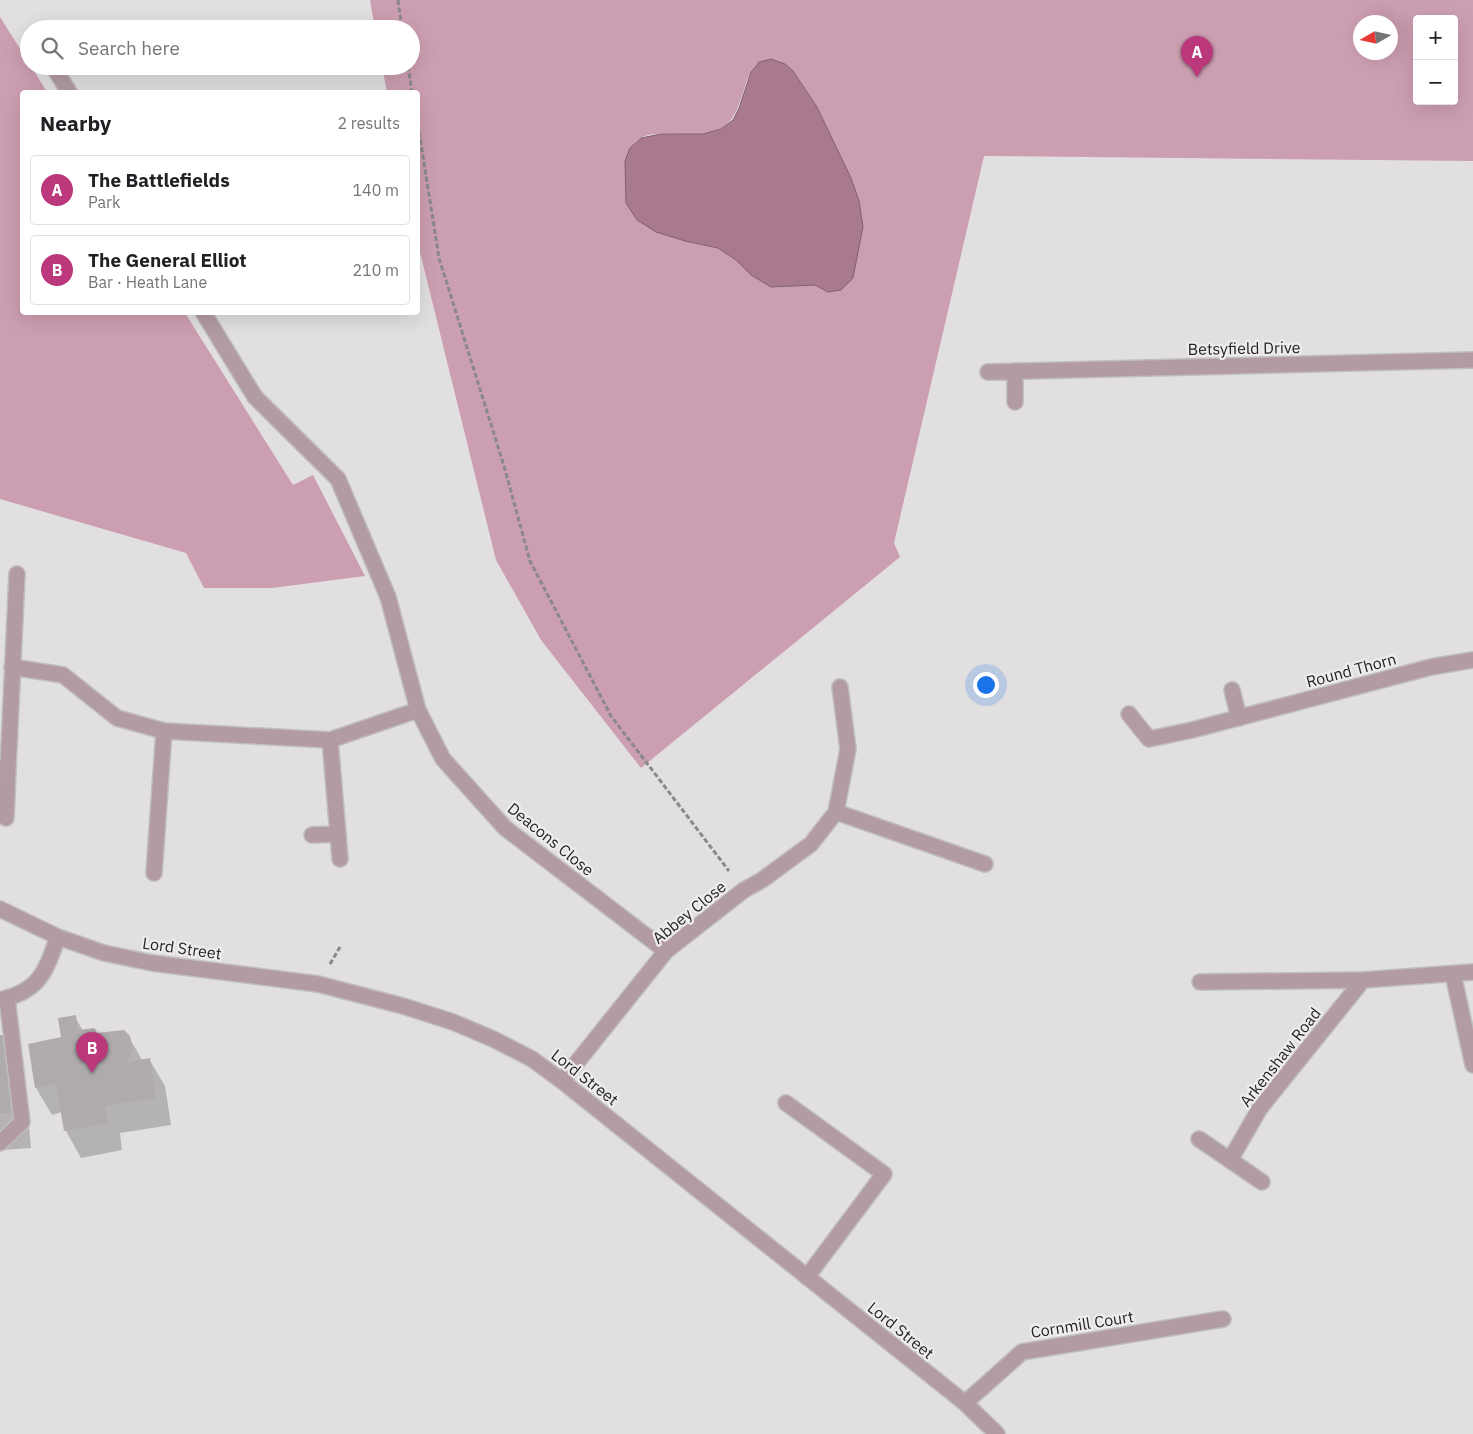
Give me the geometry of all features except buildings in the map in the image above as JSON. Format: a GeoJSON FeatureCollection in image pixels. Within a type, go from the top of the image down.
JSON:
{"type":"FeatureCollection","features":[{"type":"Feature","properties":{"kind":"street"},"geometry":{"type":"LineString","coordinates":[[59,75],[68,90]]}},
{"type":"Feature","properties":{"kind":"street","name":"Deacons Close"},"geometry":{"type":"LineString","coordinates":[[205,315],[255,397],[338,479],[388,597],[418,710],[443,759],[505,828],[666,951]]}},
{"type":"Feature","properties":{"kind":"street","name":"Betsyfield Drive"},"geometry":{"type":"LineString","coordinates":[[988,372],[1473,360]]}},
{"type":"Feature","properties":{"kind":"street"},"geometry":{"type":"LineString","coordinates":[[1015,371],[1015,402]]}},
{"type":"Feature","properties":{"kind":"street"},"geometry":{"type":"LineString","coordinates":[[6,818],[4,768],[17,574]]}},
{"type":"Feature","properties":{"kind":"street","name":"Round Thorn"},"geometry":{"type":"LineString","coordinates":[[1129,714],[1149,739],[1239,718],[1431,667],[1473,660]]}},
{"type":"Feature","properties":{"kind":"street"},"geometry":{"type":"LineString","coordinates":[[12,667],[63,675],[117,718],[164,731],[330,740],[418,710]]}},
{"type":"Feature","properties":{"kind":"street","name":"Abbey Close"},"geometry":{"type":"LineString","coordinates":[[562,1081],[666,951],[744,890],[762,880],[811,844],[836,812],[848,749],[840,686]]}},
{"type":"Feature","properties":{"kind":"street"},"geometry":{"type":"LineString","coordinates":[[1232,690],[1239,718]]}},
{"type":"Feature","properties":{"kind":"street"},"geometry":{"type":"LineString","coordinates":[[154,873],[164,731]]}},
{"type":"Feature","properties":{"kind":"street"},"geometry":{"type":"LineString","coordinates":[[330,740],[340,859]]}},
{"type":"Feature","properties":{"kind":"street"},"geometry":{"type":"LineString","coordinates":[[836,812],[985,864]]}},
{"type":"Feature","properties":{"kind":"street"},"geometry":{"type":"LineString","coordinates":[[312,834],[338,834]]}},
{"type":"Feature","properties":{"kind":"street","name":"Lord Street"},"geometry":{"type":"LineString","coordinates":[[0,909],[58,937],[104,953],[152,963],[318,984],[403,1006],[453,1022],[493,1039],[532,1059],[965,1403],[998,1434]]}},
{"type":"Feature","properties":{"kind":"street"},"geometry":{"type":"LineString","coordinates":[[22,1122],[4,999],[21,994],[40,978],[58,937]]}},
{"type":"Feature","properties":{"kind":"street","name":"Arkenshaw Road"},"geometry":{"type":"LineString","coordinates":[[1200,982],[1363,980],[1473,972]]}},
{"type":"Feature","properties":{"kind":"street"},"geometry":{"type":"LineString","coordinates":[[1452,974],[1473,1065]]}},
{"type":"Feature","properties":{"kind":"street","name":"Arkenshaw Road"},"geometry":{"type":"LineString","coordinates":[[1230,1160],[1260,1108],[1363,980]]}},
{"type":"Feature","properties":{"kind":"street"},"geometry":{"type":"LineString","coordinates":[[786,1103],[884,1174],[807,1277]]}},
{"type":"Feature","properties":{"kind":"street"},"geometry":{"type":"LineString","coordinates":[[0,1126],[22,1122]]}},
{"type":"Feature","properties":{"kind":"street"},"geometry":{"type":"LineString","coordinates":[[0,1143],[22,1122]]}},
{"type":"Feature","properties":{"kind":"street"},"geometry":{"type":"LineString","coordinates":[[1199,1139],[1262,1182]]}},
{"type":"Feature","properties":{"kind":"street","name":"Cornmill Court"},"geometry":{"type":"LineString","coordinates":[[965,1403],[1022,1352],[1223,1319]]}},
{"type":"Feature","properties":{"kind":"path"},"geometry":{"type":"LineString","coordinates":[[398,0],[401,20]]}},
{"type":"Feature","properties":{"kind":"path"},"geometry":{"type":"LineString","coordinates":[[409,75],[412,90]]}},
{"type":"Feature","properties":{"kind":"path"},"geometry":{"type":"LineString","coordinates":[[420,137],[439,258],[504,466],[530,561],[611,716],[744,890]]}},
{"type":"Feature","properties":{"kind":"shaded area"},"geometry":{"type":"Polygon","coordinates":[[[370,0],[1473,0],[1473,161],[984,156],[894,543],[900,557],[641,768],[541,640],[496,560],[420,252],[420,90],[387,90],[384,75],[420,75],[420,20],[373,20],[370,0]],[[771,59],[760,62],[754,67],[735,113],[722,128],[713,132],[693,135],[652,134],[640,138],[630,148],[656,232],[718,248],[736,260],[751,275],[771,287],[815,285],[828,292],[859,201],[851,178],[817,107],[793,71],[785,64],[771,59]]]}},
{"type":"Feature","properties":{"kind":"shaded area"},"geometry":{"type":"Polygon","coordinates":[[[0,17],[20,49],[20,75],[37,75],[46,90],[20,90],[20,315],[186,315],[293,485],[313,475],[365,576],[272,588],[204,588],[186,553],[0,499],[0,17]]]}},
{"type":"Feature","properties":{"kind":"shaded area"},"geometry":{"type":"Polygon","coordinates":[[[771,59],[785,64],[793,71],[817,107],[851,178],[859,201],[863,227],[853,278],[841,290],[828,292],[815,285],[771,287],[751,275],[736,260],[718,248],[656,232],[637,220],[626,203],[625,161],[630,148],[641,138],[661,134],[703,134],[721,129],[733,120],[751,72],[759,62],[771,59]]]}},
{"type":"Feature","properties":{"kind":"place","name":"The Battlefields"},"geometry":{"type":"Point","coordinates":[1197,77]}},
{"type":"Feature","properties":{"kind":"place","name":"The General Elliot"},"geometry":{"type":"Point","coordinates":[92,1073]}}]}
